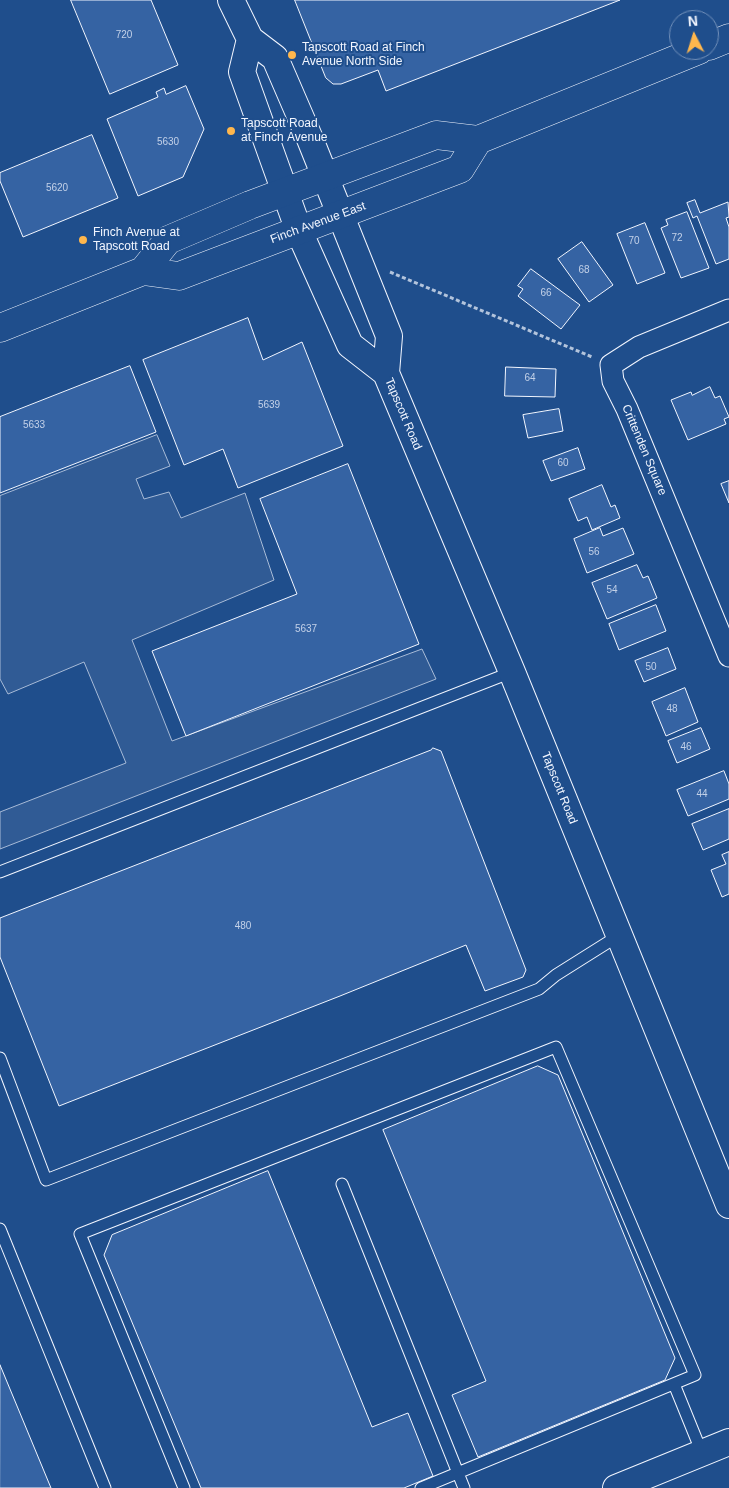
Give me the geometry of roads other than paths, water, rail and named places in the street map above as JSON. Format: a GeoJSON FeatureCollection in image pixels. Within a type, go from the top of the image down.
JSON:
{"type":"FeatureCollection","features":[{"type":"Feature","properties":{"kind":"main road","name":"Finch Avenue East"},"geometry":{"type":"LineString","coordinates":[[0,328],[143,271],[168,240],[286,192],[436,135],[478,140],[674,60]]}},
{"type":"Feature","properties":{"kind":"main road","name":"Finch Avenue East"},"geometry":{"type":"LineString","coordinates":[[143,271],[179,276],[460,170],[478,140]]}},
{"type":"Feature","properties":{"kind":"street","name":"Tapscott Road"},"geometry":{"type":"LineString","coordinates":[[231,0],[250,39],[276,58],[326,178],[389,336],[386,373],[512,672],[729,1205]]}},
{"type":"Feature","properties":{"kind":"street","name":"Tapscott Road"},"geometry":{"type":"LineString","coordinates":[[250,39],[242,72],[299,231],[350,345],[386,373]]}},
{"type":"Feature","properties":{"kind":"street","name":"Crittenden Square"},"geometry":{"type":"LineString","coordinates":[[729,310],[639,347],[611,365],[613,381],[631,418],[729,656]]}},
{"type":"Feature","properties":{"kind":"street"},"geometry":{"type":"LineString","coordinates":[[616,1488],[644,1483],[702,1453],[729,1442]]}},
{"type":"Feature","properties":{"kind":"lane"},"geometry":{"type":"LineString","coordinates":[[0,872],[512,672]]}},
{"type":"Feature","properties":{"kind":"lane"},"geometry":{"type":"LineString","coordinates":[[0,1058],[46,1180],[539,989],[618,936]]}},
{"type":"Feature","properties":{"kind":"lane"},"geometry":{"type":"LineString","coordinates":[[184,1488],[80,1234],[556,1047],[695,1375],[421,1488]]}},
{"type":"Feature","properties":{"kind":"lane"},"geometry":{"type":"LineString","coordinates":[[342,1184],[464,1488]]}},
{"type":"Feature","properties":{"kind":"lane"},"geometry":{"type":"LineString","coordinates":[[0,1229],[105,1488]]}},
{"type":"Feature","properties":{"kind":"lane"},"geometry":{"type":"LineString","coordinates":[[674,1384],[702,1453]]}},
{"type":"Feature","properties":{"kind":"place","name":"Tapscott Road at Finch Avenue North Side"},"geometry":{"type":"Point","coordinates":[292,55]}},
{"type":"Feature","properties":{"kind":"place","name":"Tapscott Road at Finch Avenue"},"geometry":{"type":"Point","coordinates":[231,131]}},
{"type":"Feature","properties":{"kind":"place","name":"Finch Avenue at Tapscott Road"},"geometry":{"type":"Point","coordinates":[83,240]}}]}
